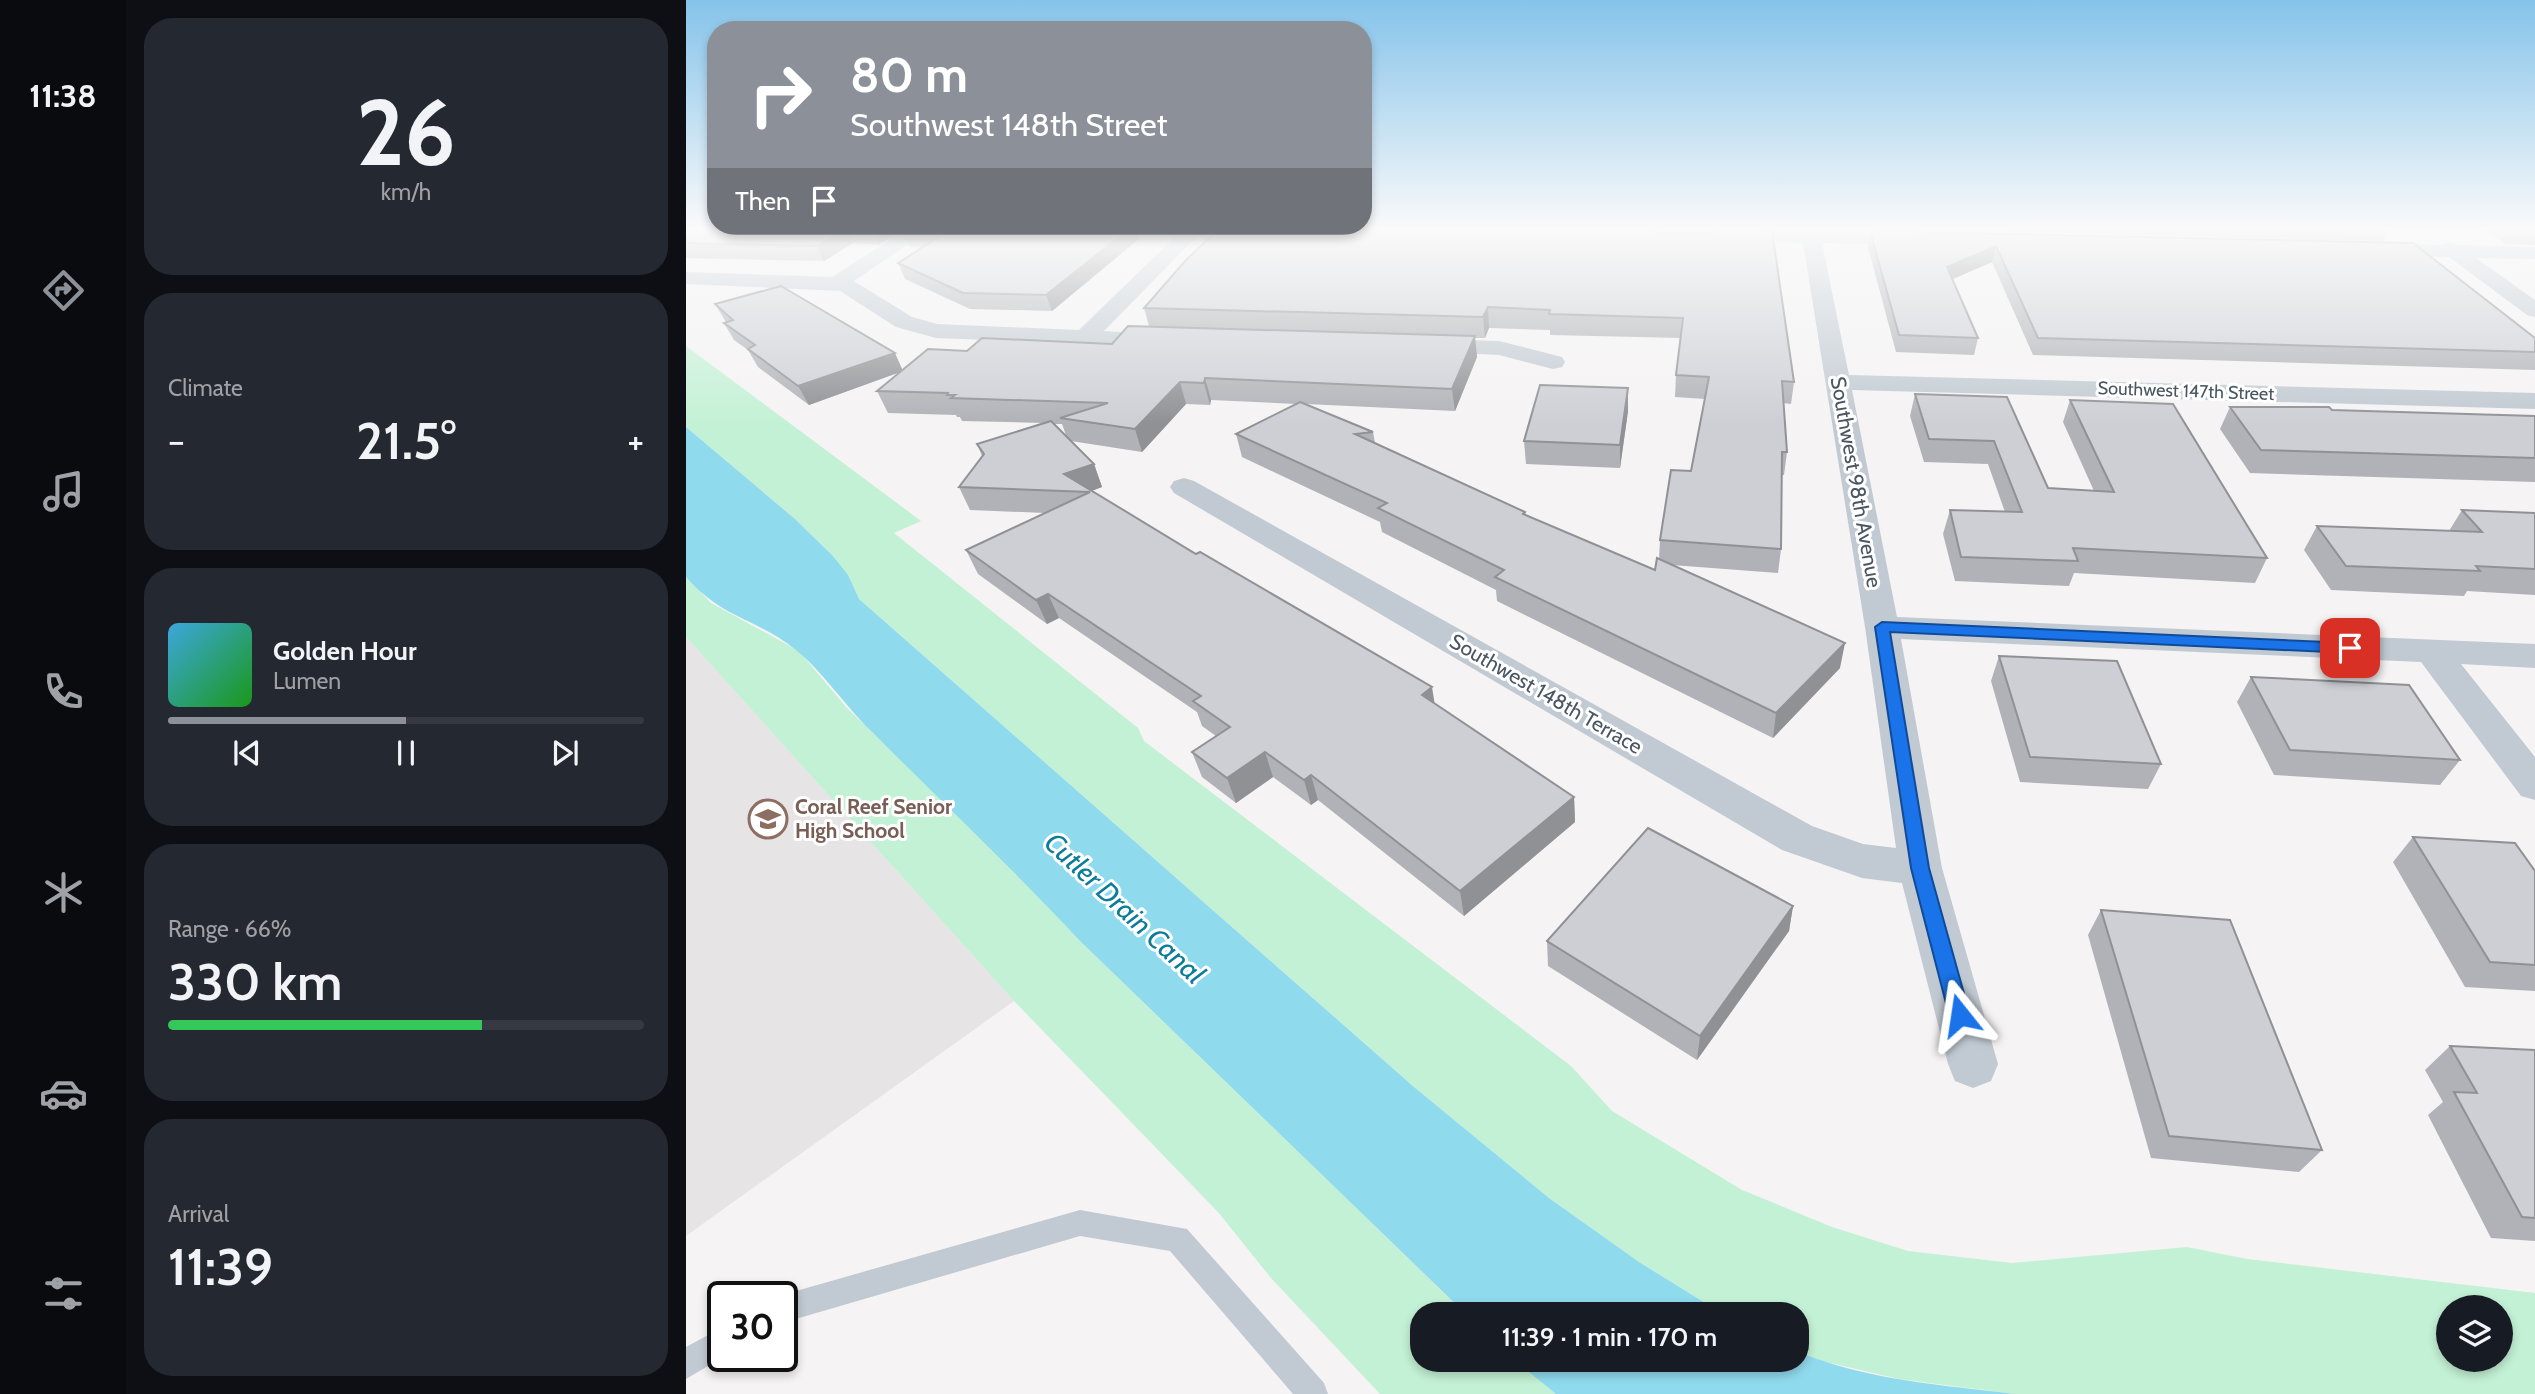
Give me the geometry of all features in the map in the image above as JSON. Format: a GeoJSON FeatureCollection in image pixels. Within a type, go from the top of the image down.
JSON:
{"type":"FeatureCollection","features":[{"type":"Feature","properties":{"kind":"street"},"geometry":{"type":"LineString","coordinates":[[860,294],[904,322],[925,329],[965,334],[1181,340]]}},
{"type":"Feature","properties":{"kind":"street"},"geometry":{"type":"LineString","coordinates":[[1085,337],[1128,294]]}},
{"type":"Feature","properties":{"kind":"street","name":"Southwest 98th Avenue"},"geometry":{"type":"LineString","coordinates":[[1822,294],[1882,627],[1920,868],[1973,1064]]}},
{"type":"Feature","properties":{"kind":"street"},"geometry":{"type":"LineString","coordinates":[[2513,294],[2535,310]]}},
{"type":"Feature","properties":{"kind":"street"},"geometry":{"type":"LineString","coordinates":[[1403,346],[1499,348],[1553,362]]}},
{"type":"Feature","properties":{"kind":"street","name":"Southwest 147th Street"},"geometry":{"type":"LineString","coordinates":[[1837,382],[2535,401]]}},
{"type":"Feature","properties":{"kind":"street","name":"Southwest 148th Terrace"},"geometry":{"type":"LineString","coordinates":[[1184,487],[1797,838],[1826,851],[1862,861],[1920,868]]}},
{"type":"Feature","properties":{"kind":"street"},"geometry":{"type":"LineString","coordinates":[[1882,627],[2535,656]]}},
{"type":"Feature","properties":{"kind":"street"},"geometry":{"type":"LineString","coordinates":[[2432,652],[2535,785]]}},
{"type":"Feature","properties":{"kind":"lane"},"geometry":{"type":"LineString","coordinates":[[798,1304],[1080,1223],[1177,1239],[1313,1394]]}},
{"type":"Feature","properties":{"kind":"lane"},"geometry":{"type":"LineString","coordinates":[[686,1364],[707,1350]]}},
{"type":"Feature","properties":{"kind":"shaded area","name":"Coral Reef Senior High School"},"geometry":{"type":"Polygon","coordinates":[[[686,637],[1014,1001],[686,1236],[686,637]]]}},
{"type":"Feature","properties":{"kind":"green space"},"geometry":{"type":"Polygon","coordinates":[[[686,346],[921,521],[894,533],[1138,728],[1144,741],[1571,1066],[1612,1111],[1742,1190],[1832,1227],[1908,1251],[2012,1263],[2187,1247],[2247,1259],[2535,1293],[2535,1394],[2015,1394],[1899,1379],[1809,1356],[1809,1302],[1704,1302],[1639,1262],[1549,1198],[1414,1087],[859,599],[832,555],[795,519],[686,427],[686,346]]]}},
{"type":"Feature","properties":{"kind":"green space"},"geometry":{"type":"Polygon","coordinates":[[[686,577],[711,603],[799,651],[846,707],[1018,874],[1079,940],[1454,1302],[1410,1302],[1410,1372],[1529,1372],[1556,1394],[1380,1394],[1271,1278],[1218,1212],[1014,1001],[686,637],[686,577]]]}},
{"type":"Feature","properties":{"kind":"water","name":"Cutler Drain Canal"},"geometry":{"type":"Polygon","coordinates":[[[686,427],[795,519],[832,555],[848,575],[859,599],[1414,1087],[1549,1198],[1639,1262],[1704,1302],[1454,1302],[1079,940],[862,722],[806,659],[768,631],[713,602],[686,577],[686,427]]]}},
{"type":"Feature","properties":{"kind":"water"},"geometry":{"type":"Polygon","coordinates":[[[1809,1356],[1876,1375],[2015,1394],[1556,1394],[1529,1372],[1809,1372],[1809,1356]]]}},
{"type":"Feature","properties":{"kind":"building"},"geometry":{"type":"Polygon","coordinates":[[[751,294],[795,294],[895,353],[798,386],[748,349],[755,345],[724,323],[733,320],[715,304],[751,294]]]}},
{"type":"Feature","properties":{"kind":"building"},"geometry":{"type":"Polygon","coordinates":[[[1156,294],[1781,294],[1794,382],[1782,381],[1787,452],[1782,452],[1781,549],[1660,540],[1671,470],[1691,471],[1709,377],[1676,375],[1683,318],[1549,314],[1550,310],[1488,307],[1483,317],[1144,308],[1156,294]]]}},
{"type":"Feature","properties":{"kind":"building"},"geometry":{"type":"Polygon","coordinates":[[[1888,294],[1959,294],[1978,338],[1899,335],[1888,294]]]}},
{"type":"Feature","properties":{"kind":"building"},"geometry":{"type":"Polygon","coordinates":[[[2018,294],[2479,294],[2535,338],[2535,352],[2038,338],[2018,294]]]}},
{"type":"Feature","properties":{"kind":"building"},"geometry":{"type":"Polygon","coordinates":[[[1128,326],[1475,336],[1452,389],[1205,378],[1204,383],[1180,382],[1135,429],[1060,418],[1108,403],[951,398],[955,395],[877,391],[928,349],[967,351],[982,338],[1112,344],[1128,326]]]}},
{"type":"Feature","properties":{"kind":"building"},"geometry":{"type":"Polygon","coordinates":[[[1540,385],[1628,388],[1620,445],[1524,441],[1540,385]]]}},
{"type":"Feature","properties":{"kind":"building"},"geometry":{"type":"Polygon","coordinates":[[[1915,394],[2007,397],[2048,488],[2114,492],[2070,400],[2173,404],[2267,558],[2073,548],[2078,561],[1961,557],[1950,510],[2022,512],[1994,441],[1929,439],[1915,394]]]}},
{"type":"Feature","properties":{"kind":"building"},"geometry":{"type":"Polygon","coordinates":[[[1300,402],[1373,432],[1355,434],[1525,512],[1523,514],[1655,570],[1657,558],[1845,643],[1776,713],[1495,577],[1504,570],[1378,508],[1387,503],[1236,434],[1300,402]]]}},
{"type":"Feature","properties":{"kind":"building"},"geometry":{"type":"Polygon","coordinates":[[[2230,407],[2329,407],[2332,410],[2535,416],[2535,458],[2261,450],[2230,407]]]}},
{"type":"Feature","properties":{"kind":"building"},"geometry":{"type":"Polygon","coordinates":[[[1051,421],[1094,464],[1064,474],[1196,554],[1200,552],[1432,687],[1422,695],[1574,797],[1460,891],[1311,775],[1304,780],[1265,752],[1227,778],[1192,752],[1230,727],[1193,701],[1201,696],[1048,594],[1036,600],[966,550],[1090,492],[959,487],[984,454],[977,444],[1051,421]]]}},
{"type":"Feature","properties":{"kind":"building"},"geometry":{"type":"Polygon","coordinates":[[[2462,510],[2535,513],[2535,569],[2476,566],[2480,571],[2346,566],[2317,526],[2482,532],[2462,510]]]}},
{"type":"Feature","properties":{"kind":"building"},"geometry":{"type":"Polygon","coordinates":[[[1999,656],[2117,661],[2161,764],[2030,757],[1999,656]]]}},
{"type":"Feature","properties":{"kind":"building"},"geometry":{"type":"Polygon","coordinates":[[[2251,677],[2409,685],[2460,760],[2290,750],[2251,677]]]}},
{"type":"Feature","properties":{"kind":"building"},"geometry":{"type":"Polygon","coordinates":[[[1648,828],[1793,906],[1700,1036],[1547,941],[1648,828]]]}},
{"type":"Feature","properties":{"kind":"building"},"geometry":{"type":"Polygon","coordinates":[[[2413,837],[2515,843],[2535,871],[2535,965],[2490,962],[2413,837]]]}},
{"type":"Feature","properties":{"kind":"building"},"geometry":{"type":"Polygon","coordinates":[[[2101,910],[2230,920],[2322,1150],[2169,1136],[2101,910]]]}},
{"type":"Feature","properties":{"kind":"building"},"geometry":{"type":"Polygon","coordinates":[[[2450,1046],[2535,1050],[2535,1218],[2522,1217],[2454,1092],[2477,1093],[2450,1046]]]}},
{"type":"Feature","properties":{"kind":"place","name":"Coral Reef Senior High School"},"geometry":{"type":"Point","coordinates":[768,819]}},
{"type":"Feature","properties":{"kind":"route"},"geometry":{"type":"LineString","coordinates":[[1960,1015],[1920,868],[1882,627],[2350,648]]}}]}
